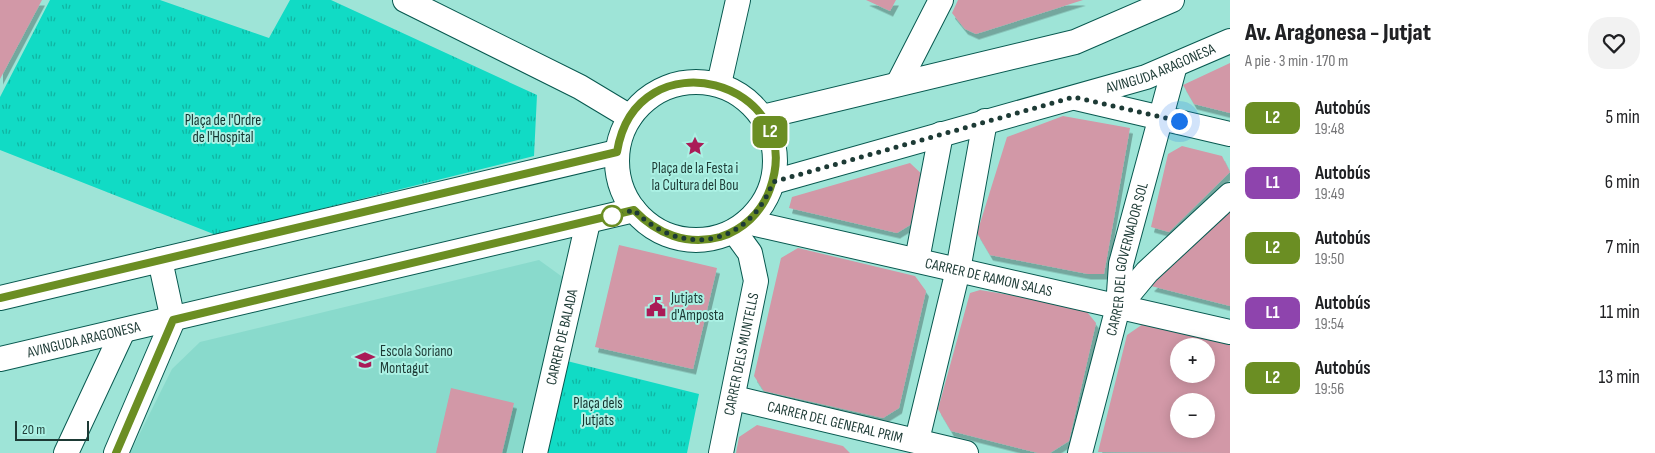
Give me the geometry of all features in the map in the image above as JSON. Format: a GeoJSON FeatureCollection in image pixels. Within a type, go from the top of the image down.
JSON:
{"type":"FeatureCollection","features":[{"type":"Feature","properties":{"kind":"street"},"geometry":{"type":"LineString","coordinates":[[405,0],[580,87],[630,117]]}},
{"type":"Feature","properties":{"kind":"street"},"geometry":{"type":"LineString","coordinates":[[718,84],[738,0]]}},
{"type":"Feature","properties":{"kind":"street"},"geometry":{"type":"LineString","coordinates":[[898,84],[941,0]]}},
{"type":"Feature","properties":{"kind":"street"},"geometry":{"type":"LineString","coordinates":[[762,116],[1075,42],[1172,0]]}},
{"type":"Feature","properties":{"kind":"street","name":"AVINGUDA ARAGONESA"},"geometry":{"type":"LineString","coordinates":[[773,182],[1146,77],[1230,41]]}},
{"type":"Feature","properties":{"kind":"street","name":"CARRER DEL GOVERNADOR SOL"},"geometry":{"type":"LineString","coordinates":[[1080,453],[1118,306],[1121,264],[1175,65]]}},
{"type":"Feature","properties":{"kind":"street"},"geometry":{"type":"LineString","coordinates":[[696,81],[718,84],[743,97],[762,116],[775,151],[773,182],[763,204],[741,226],[708,240],[680,239],[655,228],[634,210],[619,180],[617,152],[622,134],[630,117],[645,100],[669,86],[696,81]]}},
{"type":"Feature","properties":{"kind":"street"},"geometry":{"type":"LineString","coordinates":[[1074,97],[1230,134]]}},
{"type":"Feature","properties":{"kind":"street"},"geometry":{"type":"LineString","coordinates":[[905,444],[958,270],[985,121]]}},
{"type":"Feature","properties":{"kind":"street"},"geometry":{"type":"LineString","coordinates":[[917,260],[942,134]]}},
{"type":"Feature","properties":{"kind":"street"},"geometry":{"type":"LineString","coordinates":[[0,298],[617,152]]}},
{"type":"Feature","properties":{"kind":"street"},"geometry":{"type":"LineString","coordinates":[[1118,306],[1147,272],[1230,195]]}},
{"type":"Feature","properties":{"kind":"street","name":"AVINGUDA ARAGONESA"},"geometry":{"type":"LineString","coordinates":[[0,360],[634,210]]}},
{"type":"Feature","properties":{"kind":"street","name":"CARRER DE BALADA"},"geometry":{"type":"LineString","coordinates":[[535,453],[588,222]]}},
{"type":"Feature","properties":{"kind":"street","name":"CARRER DE RAMON SALAS"},"geometry":{"type":"LineString","coordinates":[[741,226],[917,260],[1230,332]]}},
{"type":"Feature","properties":{"kind":"street","name":"CARRER DELS MUNTELLS"},"geometry":{"type":"LineString","coordinates":[[721,453],[734,398],[756,281],[750,253],[741,226]]}},
{"type":"Feature","properties":{"kind":"street"},"geometry":{"type":"LineString","coordinates":[[116,453],[173,320],[160,260]]}},
{"type":"Feature","properties":{"kind":"street"},"geometry":{"type":"LineString","coordinates":[[66,453],[123,332]]}},
{"type":"Feature","properties":{"kind":"street","name":"CARRER DEL GENERAL PRIM"},"geometry":{"type":"LineString","coordinates":[[734,398],[905,444],[966,453]]}},
{"type":"Feature","properties":{"kind":"shaded area","name":"Escola Soriano Montagut"},"geometry":{"type":"Polygon","coordinates":[[[539,260],[568,281],[526,453],[130,453],[172,369],[200,342],[539,260]]]}},
{"type":"Feature","properties":{"kind":"green space","name":"Plaça de l'Ordre de l'Hospital"},"geometry":{"type":"Polygon","coordinates":[[[50,0],[160,0],[269,38],[290,0],[331,0],[537,95],[534,156],[216,235],[0,150],[0,97],[50,0]]]}},
{"type":"Feature","properties":{"kind":"green space","name":"Plaça dels Jutjats"},"geometry":{"type":"Polygon","coordinates":[[[567,361],[699,394],[687,453],[546,453],[567,361]]]}},
{"type":"Feature","properties":{"kind":"building"},"geometry":{"type":"Polygon","coordinates":[[[0,0],[42,0],[0,79],[0,0]]]}},
{"type":"Feature","properties":{"kind":"building"},"geometry":{"type":"Polygon","coordinates":[[[866,0],[896,0],[890,11],[866,0]]]}},
{"type":"Feature","properties":{"kind":"building"},"geometry":{"type":"Polygon","coordinates":[[[958,0],[1083,0],[976,34],[965,29],[952,13],[958,0]]]}},
{"type":"Feature","properties":{"kind":"building"},"geometry":{"type":"Polygon","coordinates":[[[1230,63],[1230,113],[1194,104],[1183,85],[1230,63]]]}},
{"type":"Feature","properties":{"kind":"building"},"geometry":{"type":"Polygon","coordinates":[[[1063,116],[1130,128],[1104,274],[1088,274],[990,255],[977,233],[1007,137],[1063,116]]]}},
{"type":"Feature","properties":{"kind":"building"},"geometry":{"type":"Polygon","coordinates":[[[1182,146],[1222,156],[1230,172],[1169,232],[1151,227],[1168,154],[1182,146]]]}},
{"type":"Feature","properties":{"kind":"building"},"geometry":{"type":"Polygon","coordinates":[[[910,163],[925,177],[915,222],[897,233],[789,208],[792,197],[910,163]]]}},
{"type":"Feature","properties":{"kind":"building"},"geometry":{"type":"Polygon","coordinates":[[[1230,209],[1230,306],[1151,286],[1230,209]]]}},
{"type":"Feature","properties":{"kind":"building","name":"Jutjats d'Amposta"},"geometry":{"type":"Polygon","coordinates":[[[619,245],[717,268],[693,369],[595,347],[619,245]]]}},
{"type":"Feature","properties":{"kind":"building"},"geometry":{"type":"Polygon","coordinates":[[[798,248],[915,276],[926,291],[899,408],[883,418],[764,391],[754,376],[781,258],[798,248]]]}},
{"type":"Feature","properties":{"kind":"building"},"geometry":{"type":"Polygon","coordinates":[[[980,290],[1083,307],[1096,323],[1069,441],[1050,453],[1038,453],[951,431],[938,409],[970,293],[980,290]]]}},
{"type":"Feature","properties":{"kind":"building"},"geometry":{"type":"Polygon","coordinates":[[[1143,324],[1204,338],[1170,338],[1170,383],[1215,383],[1215,341],[1230,344],[1230,453],[1098,452],[1127,335],[1143,324]]]}},
{"type":"Feature","properties":{"kind":"building"},"geometry":{"type":"Polygon","coordinates":[[[451,388],[514,403],[502,453],[436,453],[451,388]]]}},
{"type":"Feature","properties":{"kind":"building"},"geometry":{"type":"Polygon","coordinates":[[[757,425],[843,446],[850,453],[736,453],[739,437],[757,425]]]}},
{"type":"Feature","properties":{"kind":"bus line","name":"L2"},"geometry":{"type":"LineString","coordinates":[[0,298],[617,152],[625,125],[637,108],[654,93],[674,84],[696,81],[718,84],[729,88],[747,100],[762,116],[773,140],[775,151],[776,161],[773,182],[769,193],[756,214],[734,231],[721,236],[708,240],[680,239],[655,228],[634,210],[173,320],[116,453]]}},
{"type":"Feature","properties":{"kind":"place","name":"Plaça de la Festa i la Cultura del Bou"},"geometry":{"type":"Point","coordinates":[695,146]}},
{"type":"Feature","properties":{"kind":"place","name":"Jutjats d'Amposta"},"geometry":{"type":"Point","coordinates":[656,307]}},
{"type":"Feature","properties":{"kind":"place","name":"Escola Soriano Montagut"},"geometry":{"type":"Point","coordinates":[365,360]}},
{"type":"Feature","properties":{"kind":"route"},"geometry":{"type":"LineString","coordinates":[[612,216],[634,210],[655,228],[667,234],[680,239],[708,240],[734,231],[756,214],[769,193],[773,182],[1074,97],[1179,121]]}}]}
